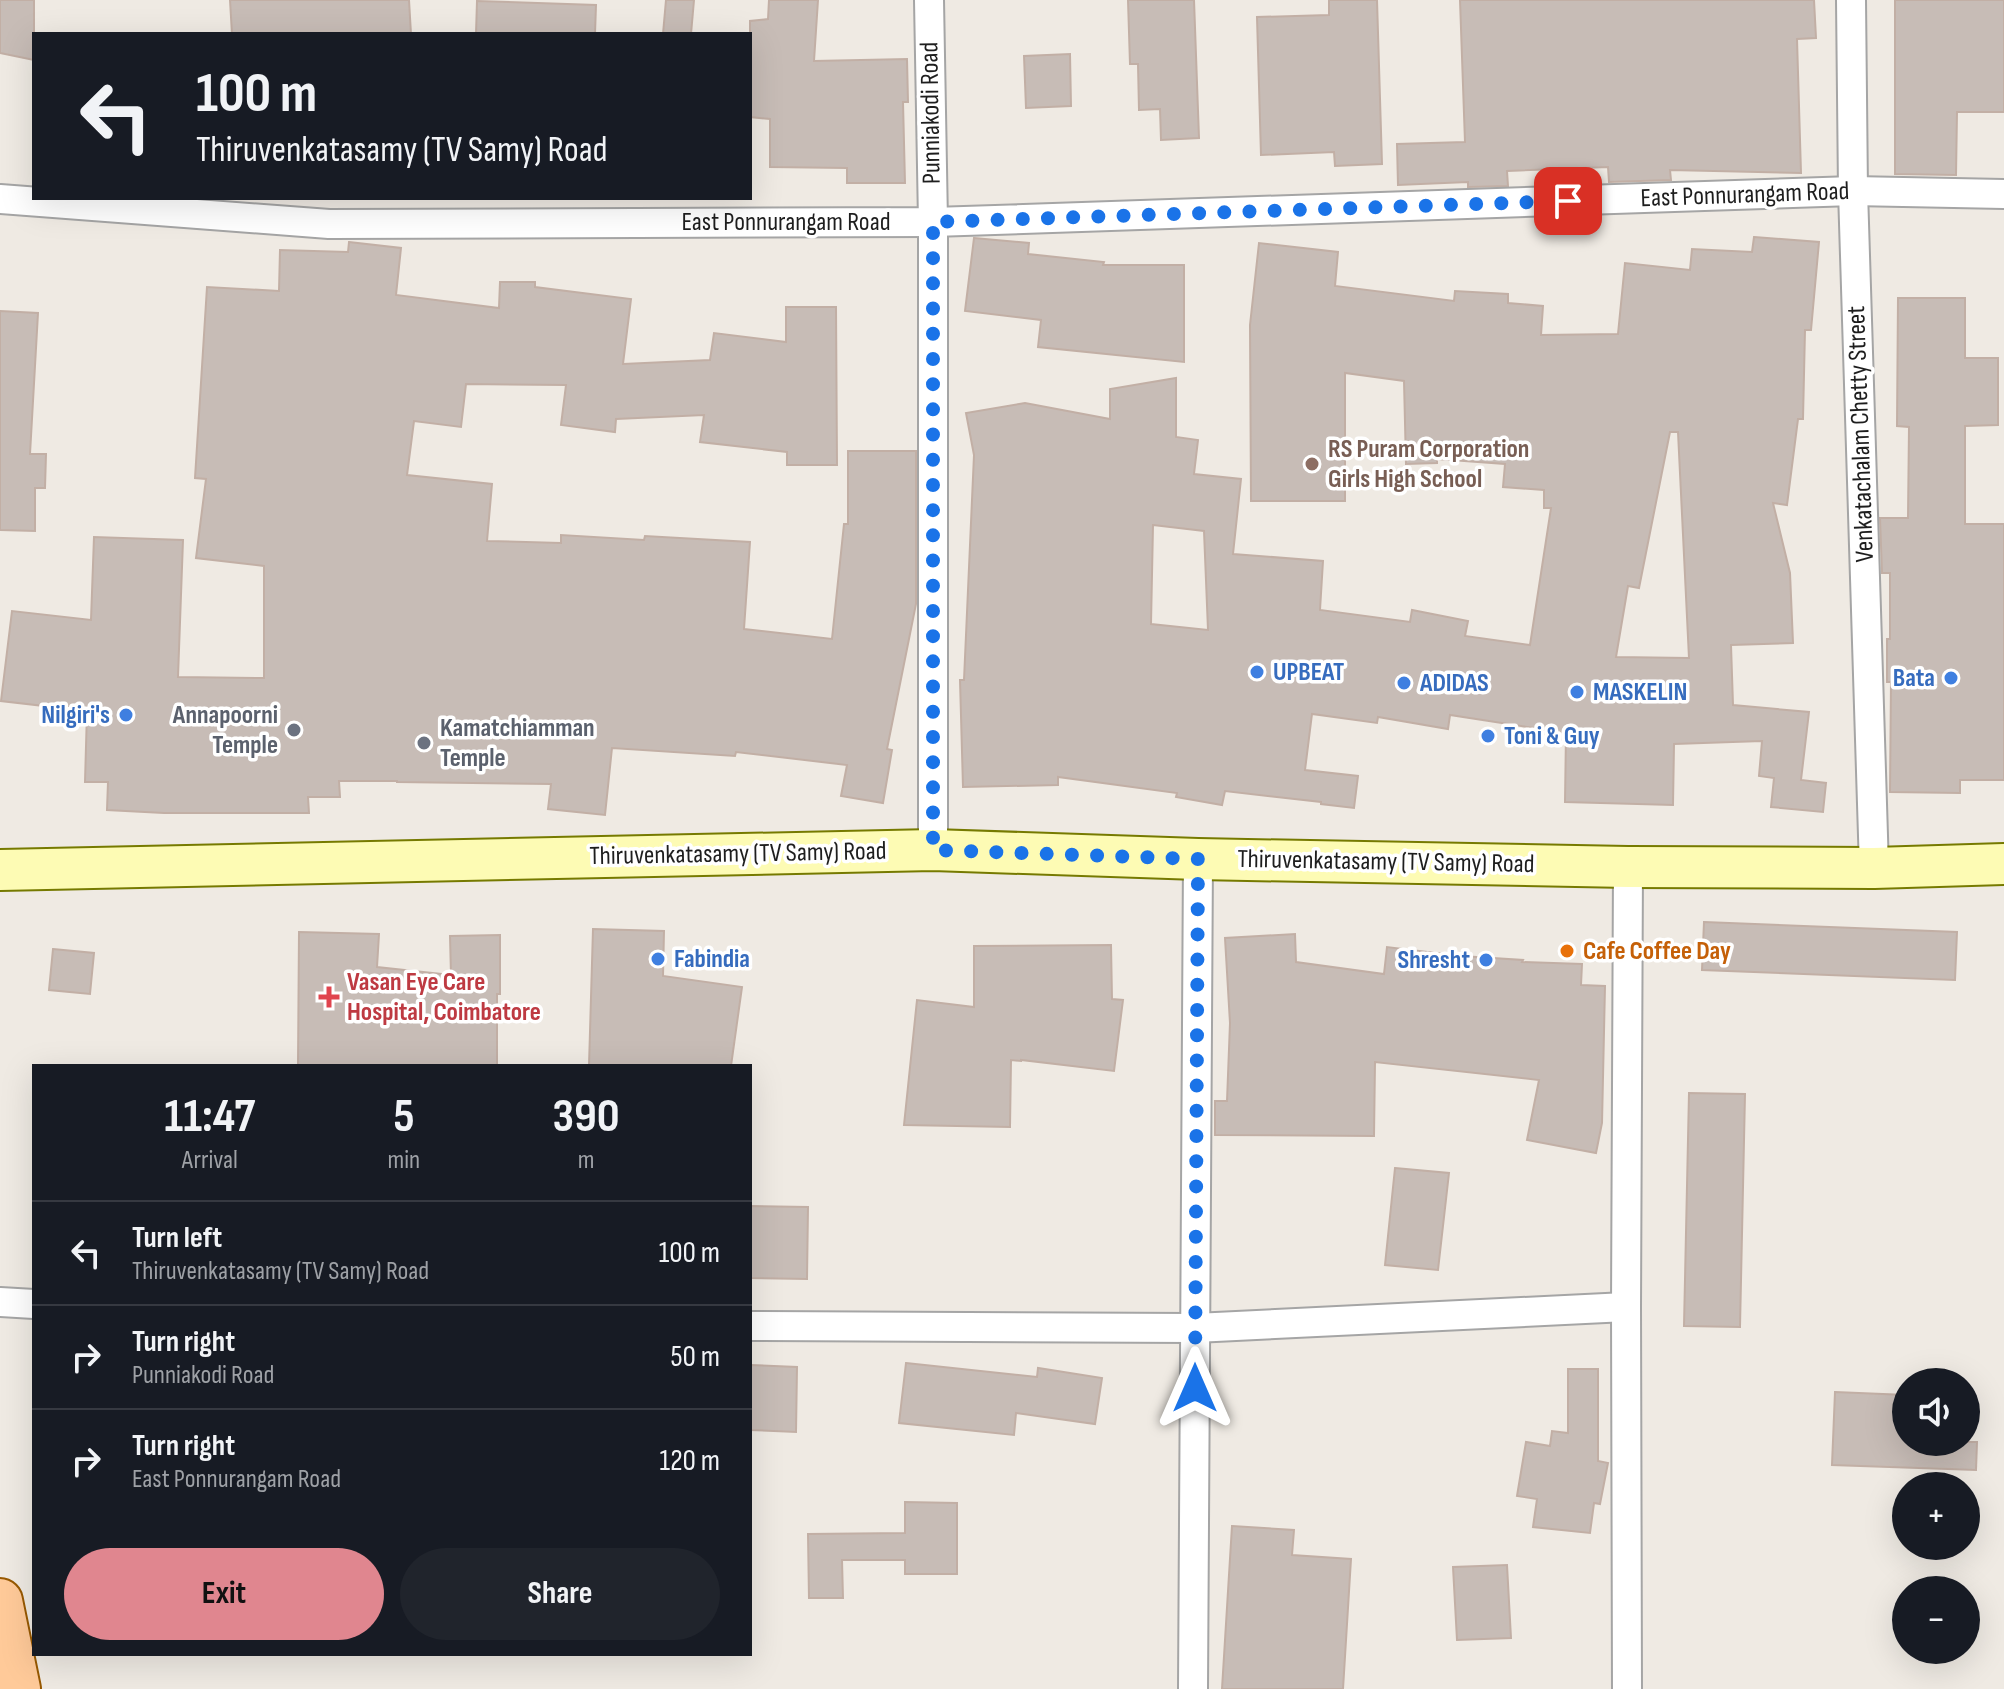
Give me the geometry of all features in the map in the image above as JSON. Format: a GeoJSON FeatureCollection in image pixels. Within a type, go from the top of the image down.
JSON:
{"type":"FeatureCollection","features":[{"type":"Feature","properties":{"kind":"main road","name":"Thiruvenkatasamy (TV Samy) Road"},"geometry":{"type":"LineString","coordinates":[[0,870],[933,850],[1198,859],[1628,867],[1874,868],[2004,864]]}},
{"type":"Feature","properties":{"kind":"main road"},"geometry":{"type":"LineString","coordinates":[[0,1601],[18,1689]]}},
{"type":"Feature","properties":{"kind":"street","name":"Punniakodi Road"},"geometry":{"type":"LineString","coordinates":[[929,0],[933,222],[933,850]]}},
{"type":"Feature","properties":{"kind":"street","name":"Venkatachalam Chetty Street"},"geometry":{"type":"LineString","coordinates":[[1851,0],[1853,191],[1874,868]]}},
{"type":"Feature","properties":{"kind":"street","name":"East Ponnurangam Road"},"geometry":{"type":"LineString","coordinates":[[0,199],[329,224],[933,222],[1853,191],[2004,194]]}},
{"type":"Feature","properties":{"kind":"street"},"geometry":{"type":"LineString","coordinates":[[1193,1689],[1198,859]]}},
{"type":"Feature","properties":{"kind":"street"},"geometry":{"type":"LineString","coordinates":[[1627,1689],[1628,867]]}},
{"type":"Feature","properties":{"kind":"street"},"geometry":{"type":"LineString","coordinates":[[0,1302],[32,1304]]}},
{"type":"Feature","properties":{"kind":"street"},"geometry":{"type":"LineString","coordinates":[[752,1326],[1195,1328],[1626,1307]]}},
{"type":"Feature","properties":{"kind":"building"},"geometry":{"type":"Polygon","coordinates":[[[0,0],[34,0],[32,60],[0,53],[0,0]]]}},
{"type":"Feature","properties":{"kind":"building"},"geometry":{"type":"Polygon","coordinates":[[[230,0],[409,0],[411,32],[232,32],[230,0]]]}},
{"type":"Feature","properties":{"kind":"building"},"geometry":{"type":"Polygon","coordinates":[[[666,0],[694,0],[691,32],[663,32],[666,0]]]}},
{"type":"Feature","properties":{"kind":"building"},"geometry":{"type":"Polygon","coordinates":[[[769,0],[818,0],[814,61],[907,59],[908,102],[903,102],[905,183],[847,183],[847,168],[770,167],[770,119],[752,117],[750,32],[750,21],[768,19],[769,0]]]}},
{"type":"Feature","properties":{"kind":"building"},"geometry":{"type":"Polygon","coordinates":[[[1128,0],[1194,0],[1199,138],[1161,140],[1160,109],[1139,110],[1138,64],[1130,64],[1128,0]]]}},
{"type":"Feature","properties":{"kind":"building"},"geometry":{"type":"Polygon","coordinates":[[[1329,0],[1377,0],[1382,164],[1335,166],[1334,152],[1261,155],[1257,17],[1329,15],[1329,0]]]}},
{"type":"Feature","properties":{"kind":"building"},"geometry":{"type":"Polygon","coordinates":[[[1460,0],[1814,0],[1816,38],[1797,39],[1801,173],[1670,170],[1671,180],[1609,182],[1608,167],[1507,171],[1508,186],[1468,187],[1468,182],[1398,185],[1397,144],[1465,142],[1460,0]]]}},
{"type":"Feature","properties":{"kind":"building"},"geometry":{"type":"Polygon","coordinates":[[[1895,0],[2004,0],[2004,112],[1957,112],[1956,175],[1895,174],[1895,0]]]}},
{"type":"Feature","properties":{"kind":"building"},"geometry":{"type":"Polygon","coordinates":[[[477,1],[596,5],[595,32],[476,32],[477,1]]]}},
{"type":"Feature","properties":{"kind":"building"},"geometry":{"type":"Polygon","coordinates":[[[1070,54],[1071,106],[1026,108],[1024,56],[1070,54]]]}},
{"type":"Feature","properties":{"kind":"building"},"geometry":{"type":"Polygon","coordinates":[[[1754,237],[1819,242],[1811,330],[1805,330],[1803,419],[1798,419],[1787,505],[1773,503],[1790,573],[1793,643],[1731,645],[1733,705],[1809,712],[1801,780],[1826,783],[1823,812],[1771,807],[1774,778],[1759,776],[1762,741],[1674,744],[1673,805],[1565,802],[1566,733],[1450,715],[1448,729],[1378,717],[1377,723],[1312,714],[1305,770],[1358,776],[1354,808],[1225,791],[1222,805],[1176,797],[1177,793],[1058,777],[1058,785],[963,787],[960,680],[964,680],[974,455],[966,413],[1025,403],[1110,419],[1110,389],[1176,378],[1176,437],[1198,440],[1194,474],[1241,479],[1233,554],[1323,561],[1320,610],[1410,622],[1412,610],[1468,621],[1465,636],[1530,645],[1551,508],[1544,508],[1544,490],[1503,487],[1505,464],[1437,459],[1437,463],[1406,464],[1404,381],[1345,373],[1345,501],[1251,501],[1250,325],[1259,243],[1338,252],[1335,286],[1454,301],[1455,291],[1508,294],[1508,303],[1543,306],[1541,335],[1618,334],[1625,263],[1690,270],[1692,249],[1752,252],[1754,237]],[[1670,432],[1639,588],[1628,586],[1616,657],[1689,658],[1678,432],[1670,432]],[[1153,525],[1151,624],[1208,630],[1204,531],[1153,525]]]}},
{"type":"Feature","properties":{"kind":"building"},"geometry":{"type":"Polygon","coordinates":[[[974,238],[1029,243],[1028,254],[1104,262],[1103,265],[1184,265],[1184,362],[1038,347],[1041,320],[965,311],[974,238]]]}},
{"type":"Feature","properties":{"kind":"building"},"geometry":{"type":"Polygon","coordinates":[[[349,242],[401,248],[396,295],[499,308],[500,282],[535,282],[535,287],[631,299],[623,364],[710,360],[714,333],[786,342],[786,307],[836,307],[837,465],[787,465],[787,452],[700,442],[704,415],[616,419],[615,432],[561,425],[566,385],[466,384],[461,427],[414,421],[407,475],[492,484],[487,541],[561,543],[561,535],[750,542],[744,629],[832,639],[844,524],[848,524],[848,451],[916,451],[916,604],[887,749],[892,750],[883,803],[841,796],[847,765],[736,752],[735,756],[612,748],[605,815],[548,809],[551,784],[397,781],[339,781],[340,797],[308,797],[309,813],[107,810],[108,782],[85,782],[87,711],[1,701],[12,611],[91,620],[94,537],[183,540],[178,677],[264,678],[264,566],[196,558],[206,479],[195,478],[207,287],[279,291],[280,250],[348,252],[349,242]]]}},
{"type":"Feature","properties":{"kind":"building"},"geometry":{"type":"Polygon","coordinates":[[[1898,298],[1965,298],[1965,358],[1998,358],[1998,425],[1965,426],[1965,524],[2004,524],[2004,780],[1960,780],[1960,793],[1890,792],[1891,682],[1887,682],[1887,639],[1890,639],[1890,573],[1882,573],[1880,518],[1908,518],[1909,427],[1897,426],[1898,298]]]}},
{"type":"Feature","properties":{"kind":"building"},"geometry":{"type":"Polygon","coordinates":[[[0,311],[38,313],[30,454],[46,454],[45,488],[35,488],[35,531],[0,530],[0,311]]]}},
{"type":"Feature","properties":{"kind":"building"},"geometry":{"type":"Polygon","coordinates":[[[1704,922],[1957,932],[1955,980],[1702,970],[1704,922]]]}},
{"type":"Feature","properties":{"kind":"building"},"geometry":{"type":"Polygon","coordinates":[[[593,929],[664,931],[663,976],[742,987],[731,1064],[589,1064],[593,929]]]}},
{"type":"Feature","properties":{"kind":"building"},"geometry":{"type":"Polygon","coordinates":[[[299,932],[379,934],[377,967],[451,975],[450,936],[500,935],[497,1064],[298,1064],[299,932]]]}},
{"type":"Feature","properties":{"kind":"building"},"geometry":{"type":"Polygon","coordinates":[[[1295,934],[1296,962],[1384,974],[1387,947],[1522,962],[1582,964],[1581,985],[1605,986],[1602,1123],[1596,1153],[1527,1140],[1539,1080],[1375,1062],[1374,1136],[1215,1135],[1215,1101],[1227,1101],[1230,1023],[1225,938],[1295,934]]]}},
{"type":"Feature","properties":{"kind":"building"},"geometry":{"type":"Polygon","coordinates":[[[1111,945],[1112,999],[1123,1000],[1114,1071],[1011,1060],[1010,1127],[904,1125],[917,1000],[974,1007],[974,946],[1111,945]]]}},
{"type":"Feature","properties":{"kind":"building"},"geometry":{"type":"Polygon","coordinates":[[[53,949],[94,953],[90,994],[49,990],[53,949]]]}},
{"type":"Feature","properties":{"kind":"building"},"geometry":{"type":"Polygon","coordinates":[[[1689,1093],[1745,1094],[1740,1327],[1684,1326],[1689,1093]]]}},
{"type":"Feature","properties":{"kind":"building"},"geometry":{"type":"Polygon","coordinates":[[[1395,1168],[1449,1173],[1438,1270],[1385,1265],[1395,1168]]]}},
{"type":"Feature","properties":{"kind":"building"},"geometry":{"type":"Polygon","coordinates":[[[752,1206],[808,1207],[807,1279],[752,1278],[752,1206]]]}},
{"type":"Feature","properties":{"kind":"building"},"geometry":{"type":"Polygon","coordinates":[[[906,1363],[1037,1377],[1038,1368],[1102,1378],[1095,1424],[1016,1413],[1014,1435],[899,1423],[906,1363]]]}},
{"type":"Feature","properties":{"kind":"building"},"geometry":{"type":"Polygon","coordinates":[[[752,1365],[797,1367],[796,1432],[752,1430],[752,1365]]]}},
{"type":"Feature","properties":{"kind":"building"},"geometry":{"type":"Polygon","coordinates":[[[1568,1369],[1598,1369],[1598,1461],[1608,1463],[1600,1504],[1594,1503],[1590,1533],[1533,1527],[1537,1499],[1517,1496],[1526,1442],[1550,1446],[1552,1431],[1568,1433],[1568,1369]]]}},
{"type":"Feature","properties":{"kind":"building"},"geometry":{"type":"Polygon","coordinates":[[[1835,1392],[1892,1394],[1892,1456],[1976,1456],[1976,1470],[1832,1465],[1835,1392]]]}},
{"type":"Feature","properties":{"kind":"building"},"geometry":{"type":"Polygon","coordinates":[[[905,1502],[957,1503],[957,1574],[905,1574],[905,1560],[842,1560],[843,1598],[809,1598],[808,1534],[905,1533],[905,1502]]]}},
{"type":"Feature","properties":{"kind":"building"},"geometry":{"type":"Polygon","coordinates":[[[1232,1526],[1294,1530],[1292,1555],[1351,1559],[1343,1689],[1222,1689],[1232,1526]]]}},
{"type":"Feature","properties":{"kind":"building"},"geometry":{"type":"Polygon","coordinates":[[[1507,1565],[1511,1638],[1457,1640],[1453,1567],[1507,1565]]]}},
{"type":"Feature","properties":{"kind":"place","name":"RS Puram Corporation Girls High School"},"geometry":{"type":"Point","coordinates":[1312,464]}},
{"type":"Feature","properties":{"kind":"place","name":"UPBEAT"},"geometry":{"type":"Point","coordinates":[1257,672]}},
{"type":"Feature","properties":{"kind":"place","name":"Bata"},"geometry":{"type":"Point","coordinates":[1951,678]}},
{"type":"Feature","properties":{"kind":"place","name":"ADIDAS"},"geometry":{"type":"Point","coordinates":[1404,683]}},
{"type":"Feature","properties":{"kind":"place","name":"MASKELIN"},"geometry":{"type":"Point","coordinates":[1577,692]}},
{"type":"Feature","properties":{"kind":"place","name":"Nilgiri's"},"geometry":{"type":"Point","coordinates":[126,715]}},
{"type":"Feature","properties":{"kind":"place","name":"Annapoorni Temple"},"geometry":{"type":"Point","coordinates":[294,730]}},
{"type":"Feature","properties":{"kind":"place","name":"Toni & Guy"},"geometry":{"type":"Point","coordinates":[1488,736]}},
{"type":"Feature","properties":{"kind":"place","name":"Kamatchiamman Temple"},"geometry":{"type":"Point","coordinates":[424,743]}},
{"type":"Feature","properties":{"kind":"place","name":"Cafe Coffee Day"},"geometry":{"type":"Point","coordinates":[1567,951]}},
{"type":"Feature","properties":{"kind":"place","name":"Fabindia"},"geometry":{"type":"Point","coordinates":[658,959]}},
{"type":"Feature","properties":{"kind":"place","name":"Shresht"},"geometry":{"type":"Point","coordinates":[1486,960]}},
{"type":"Feature","properties":{"kind":"place","name":"Vasan Eye Care Hospital, Coimbatore"},"geometry":{"type":"Point","coordinates":[329,997]}},
{"type":"Feature","properties":{"kind":"route"},"geometry":{"type":"LineString","coordinates":[[1195,1388],[1198,859],[933,850],[933,222],[1568,201]]}}]}
